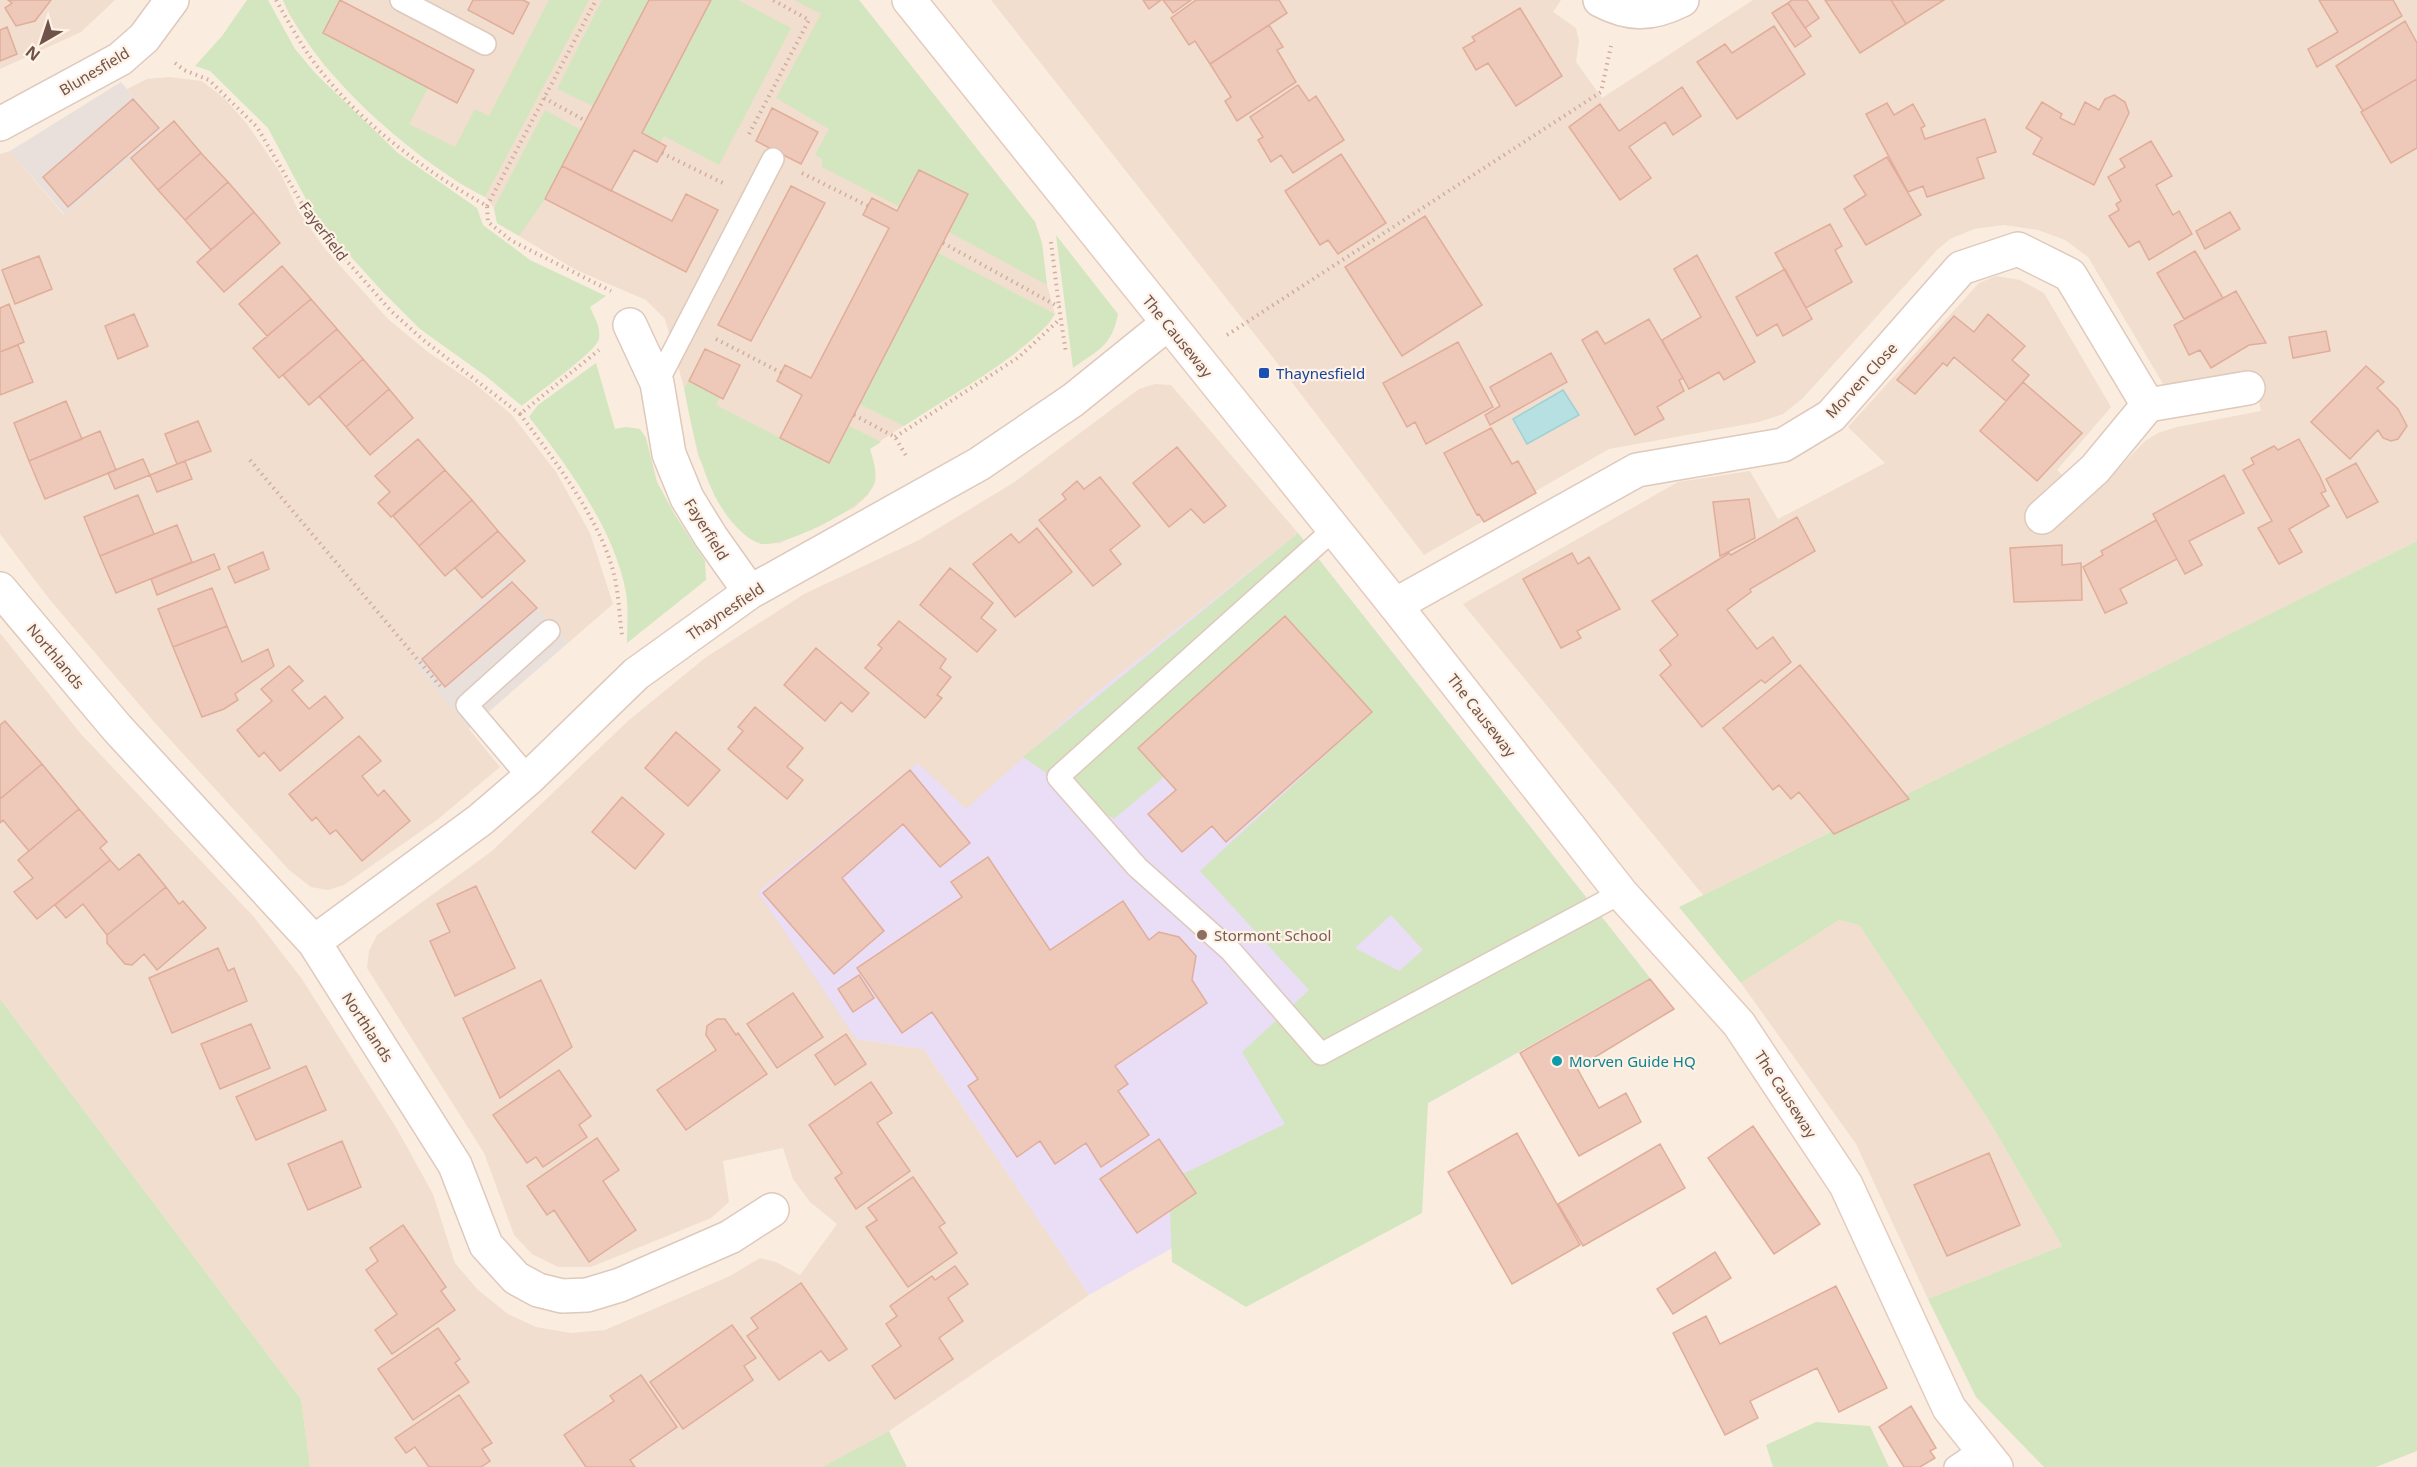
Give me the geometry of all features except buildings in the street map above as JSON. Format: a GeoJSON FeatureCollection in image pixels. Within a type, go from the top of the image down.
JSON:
{"type":"FeatureCollection","features":[{"type":"Feature","properties":{"kind":"street","name":"Blunesfield"},"geometry":{"type":"LineString","coordinates":[[0,124],[120,59],[144,38],[172,0]]}},
{"type":"Feature","properties":{"kind":"street","name":"The Causeway"},"geometry":{"type":"LineString","coordinates":[[909,0],[1395,605],[1621,893],[1739,1024],[1846,1185],[1949,1408],[1977,1461]]}},
{"type":"Feature","properties":{"kind":"street"},"geometry":{"type":"LineString","coordinates":[[1610,5],[1648,12],[1682,0]]}},
{"type":"Feature","properties":{"kind":"street","name":"Morven Close"},"geometry":{"type":"LineString","coordinates":[[1395,605],[1637,470],[1783,444],[1831,416],[1961,268],[2018,249],[2070,275],[2148,405]]}},
{"type":"Feature","properties":{"kind":"street","name":"Thaynesfield"},"geometry":{"type":"LineString","coordinates":[[314,942],[480,820],[530,778],[636,674],[750,592],[979,464],[1073,400],[1167,324]]}},
{"type":"Feature","properties":{"kind":"street","name":"Fayerfield"},"geometry":{"type":"LineString","coordinates":[[630,325],[657,382],[669,454],[687,498],[750,592]]}},
{"type":"Feature","properties":{"kind":"street"},"geometry":{"type":"LineString","coordinates":[[2042,517],[2095,469],[2148,405],[2248,387]]}},
{"type":"Feature","properties":{"kind":"street","name":"Northlands"},"geometry":{"type":"LineString","coordinates":[[0,589],[117,728],[314,942],[456,1166],[486,1245],[516,1278],[546,1292],[562,1296],[587,1295],[620,1285],[730,1237],[772,1210]]}},
{"type":"Feature","properties":{"kind":"lane"},"geometry":{"type":"LineString","coordinates":[[402,0],[484,44]]}},
{"type":"Feature","properties":{"kind":"lane"},"geometry":{"type":"LineString","coordinates":[[657,382],[773,159]]}},
{"type":"Feature","properties":{"kind":"lane"},"geometry":{"type":"LineString","coordinates":[[1334,529],[1058,777],[1137,867],[1231,951],[1322,1054],[1621,893]]}},
{"type":"Feature","properties":{"kind":"lane"},"geometry":{"type":"LineString","coordinates":[[530,778],[467,705],[549,631]]}},
{"type":"Feature","properties":{"kind":"path"},"geometry":{"type":"LineString","coordinates":[[276,0],[304,49],[337,89],[396,144],[432,173],[487,206]]}},
{"type":"Feature","properties":{"kind":"path"},"geometry":{"type":"LineString","coordinates":[[520,414],[630,325],[616,294],[512,241],[488,222],[487,206],[596,0]]}},
{"type":"Feature","properties":{"kind":"path"},"geometry":{"type":"LineString","coordinates":[[744,144],[809,20],[773,0]]}},
{"type":"Feature","properties":{"kind":"path"},"geometry":{"type":"LineString","coordinates":[[1195,358],[1248,320],[1601,92],[1610,5]]}},
{"type":"Feature","properties":{"kind":"path","name":"Fayerfield"},"geometry":{"type":"LineString","coordinates":[[144,38],[184,70],[209,80],[257,127],[314,224],[391,311],[422,339],[520,414],[551,456],[604,542],[614,573],[623,644],[636,674]]}},
{"type":"Feature","properties":{"kind":"path"},"geometry":{"type":"LineString","coordinates":[[544,98],[586,120]]}},
{"type":"Feature","properties":{"kind":"path"},"geometry":{"type":"LineString","coordinates":[[662,153],[722,184],[727,174]]}},
{"type":"Feature","properties":{"kind":"path"},"geometry":{"type":"LineString","coordinates":[[773,159],[868,206]]}},
{"type":"Feature","properties":{"kind":"path"},"geometry":{"type":"LineString","coordinates":[[943,243],[1059,307],[1073,400]]}},
{"type":"Feature","properties":{"kind":"path"},"geometry":{"type":"LineString","coordinates":[[895,437],[1019,357],[1061,318]]}},
{"type":"Feature","properties":{"kind":"path"},"geometry":{"type":"LineString","coordinates":[[688,325],[782,373]]}},
{"type":"Feature","properties":{"kind":"path"},"geometry":{"type":"LineString","coordinates":[[854,415],[895,437],[927,493]]}},
{"type":"Feature","properties":{"kind":"path"},"geometry":{"type":"LineString","coordinates":[[250,459],[443,690],[467,705]]}},
{"type":"Feature","properties":{"kind":"shaded area"},"geometry":{"type":"Polygon","coordinates":[[[0,0],[115,0],[81,32],[0,69],[0,0]]]}},
{"type":"Feature","properties":{"kind":"shaded area"},"geometry":{"type":"Polygon","coordinates":[[[283,0],[859,0],[1035,222],[1042,243],[1047,285],[1055,314],[1048,325],[1016,352],[873,446],[870,449],[875,482],[868,495],[854,508],[780,543],[761,544],[744,534],[729,516],[698,456],[684,388],[665,319],[646,300],[576,270],[497,223],[494,208],[485,197],[459,183],[422,157],[377,118],[324,65],[289,14],[283,0]]]}},
{"type":"Feature","properties":{"kind":"shaded area"},"geometry":{"type":"Polygon","coordinates":[[[991,0],[1561,0],[1553,12],[1576,28],[1579,42],[1576,62],[1602,98],[1753,0],[2417,0],[2417,541],[1703,895],[1463,604],[1678,482],[1750,471],[1778,519],[1885,463],[1848,427],[1979,283],[1996,276],[2020,280],[2044,293],[2111,407],[2057,470],[2083,495],[2096,492],[2145,441],[2158,433],[2177,427],[2261,411],[2253,371],[2166,389],[2088,257],[2065,240],[2038,230],[2004,225],[1974,229],[1950,239],[1937,250],[1802,399],[1783,414],[1759,422],[1609,449],[1424,555],[1271,355],[991,0]]]}},
{"type":"Feature","properties":{"kind":"shaded area"},"geometry":{"type":"Polygon","coordinates":[[[170,77],[202,81],[225,99],[247,124],[280,172],[299,212],[325,249],[388,319],[428,352],[474,383],[511,414],[556,472],[590,533],[613,604],[568,643],[510,577],[415,663],[500,767],[437,820],[344,885],[328,890],[311,887],[289,870],[155,723],[50,600],[0,534],[0,154],[10,151],[64,215],[162,130],[127,89],[147,79],[170,77]]]}},
{"type":"Feature","properties":{"kind":"shaded area"},"geometry":{"type":"Polygon","coordinates":[[[121,82],[162,130],[65,215],[10,151],[121,82]]]}},
{"type":"Feature","properties":{"kind":"shaded area"},"geometry":{"type":"Polygon","coordinates":[[[1155,384],[1171,385],[1298,533],[1090,698],[856,1039],[924,1049],[1089,1295],[889,1431],[822,1467],[310,1467],[301,1399],[0,999],[0,633],[81,734],[254,917],[302,979],[397,1129],[433,1194],[455,1263],[478,1290],[508,1314],[536,1327],[571,1333],[605,1330],[730,1276],[760,1258],[776,1262],[800,1275],[837,1224],[810,1202],[793,1179],[783,1148],[723,1161],[729,1202],[711,1218],[591,1267],[558,1267],[532,1254],[514,1235],[484,1153],[367,968],[369,951],[377,935],[492,851],[629,720],[705,658],[804,594],[919,540],[1013,483],[1139,389],[1155,384]]]}},
{"type":"Feature","properties":{"kind":"shaded area","name":"Stormont School"},"geometry":{"type":"Polygon","coordinates":[[[1298,533],[1650,978],[1089,1295],[924,1049],[856,1039],[758,892],[918,763],[966,809],[1090,698],[1298,533]]]}},
{"type":"Feature","properties":{"kind":"shaded area"},"geometry":{"type":"Polygon","coordinates":[[[510,577],[568,643],[469,729],[414,663],[510,577]]]}},
{"type":"Feature","properties":{"kind":"shaded area"},"geometry":{"type":"Polygon","coordinates":[[[1839,920],[1859,925],[1988,1119],[2062,1246],[1928,1299],[1856,1144],[1741,983],[1839,920]]]}},
{"type":"Feature","properties":{"kind":"green space"},"geometry":{"type":"Polygon","coordinates":[[[247,0],[268,0],[295,49],[316,74],[398,153],[477,208],[483,225],[530,260],[606,296],[590,307],[597,322],[599,339],[588,353],[522,406],[487,377],[420,329],[381,290],[316,218],[268,128],[210,71],[195,66],[222,36],[247,0]]]}},
{"type":"Feature","properties":{"kind":"green space"},"geometry":{"type":"Polygon","coordinates":[[[283,0],[340,0],[323,33],[428,88],[409,124],[455,147],[475,109],[489,116],[549,0],[589,0],[485,197],[428,161],[369,112],[318,57],[298,28],[283,0]]]}},
{"type":"Feature","properties":{"kind":"green space"},"geometry":{"type":"Polygon","coordinates":[[[602,0],[649,0],[593,106],[557,89],[602,0]]]}},
{"type":"Feature","properties":{"kind":"green space"},"geometry":{"type":"Polygon","coordinates":[[[711,0],[738,0],[791,28],[719,165],[664,136],[660,143],[642,133],[711,0]]]}},
{"type":"Feature","properties":{"kind":"green space"},"geometry":{"type":"Polygon","coordinates":[[[794,0],[859,0],[1035,222],[1042,243],[1047,285],[949,232],[968,194],[919,170],[900,207],[822,167],[822,159],[815,155],[829,129],[776,98],[821,14],[794,0]]]}},
{"type":"Feature","properties":{"kind":"green space"},"geometry":{"type":"Polygon","coordinates":[[[545,110],[581,130],[545,199],[519,236],[497,223],[494,208],[545,110]]]}},
{"type":"Feature","properties":{"kind":"green space"},"geometry":{"type":"Polygon","coordinates":[[[1056,235],[1118,314],[1112,333],[1103,346],[1073,368],[1056,235]]]}},
{"type":"Feature","properties":{"kind":"green space"},"geometry":{"type":"Polygon","coordinates":[[[938,253],[1055,314],[1027,344],[1007,359],[904,426],[859,404],[938,253]]]}},
{"type":"Feature","properties":{"kind":"green space"},"geometry":{"type":"Polygon","coordinates":[[[596,363],[615,429],[626,427],[640,429],[646,438],[657,482],[705,561],[706,580],[627,643],[626,595],[619,565],[610,543],[573,476],[529,417],[538,405],[596,363]]]}},
{"type":"Feature","properties":{"kind":"green space"},"geometry":{"type":"Polygon","coordinates":[[[689,381],[720,397],[716,405],[829,463],[849,426],[881,442],[870,449],[875,481],[870,491],[844,512],[809,531],[775,543],[762,544],[751,539],[731,520],[719,504],[710,486],[697,446],[684,388],[689,381]]]}},
{"type":"Feature","properties":{"kind":"green space"},"geometry":{"type":"Polygon","coordinates":[[[1298,533],[1650,978],[1428,1103],[1422,1213],[1246,1307],[1172,1262],[1170,1210],[1183,1174],[1285,1124],[1242,1052],[1309,990],[1200,871],[1372,712],[1285,616],[1139,747],[1164,777],[1114,819],[1023,757],[1298,533]],[[1391,915],[1355,948],[1399,971],[1423,950],[1391,915]]]}},
{"type":"Feature","properties":{"kind":"green space"},"geometry":{"type":"Polygon","coordinates":[[[2417,541],[2417,1451],[2376,1467],[2044,1467],[1976,1397],[1928,1299],[2062,1246],[1988,1119],[1859,925],[1839,920],[1741,983],[1679,907],[2417,541]]]}},
{"type":"Feature","properties":{"kind":"green space"},"geometry":{"type":"Polygon","coordinates":[[[0,999],[301,1399],[310,1467],[0,1467],[0,999]]]}},
{"type":"Feature","properties":{"kind":"green space"},"geometry":{"type":"Polygon","coordinates":[[[1816,1422],[1870,1426],[1889,1467],[1773,1467],[1766,1445],[1816,1422]]]}},
{"type":"Feature","properties":{"kind":"green space"},"geometry":{"type":"Polygon","coordinates":[[[889,1431],[907,1467],[822,1467],[889,1431]]]}},
{"type":"Feature","properties":{"kind":"water"},"geometry":{"type":"Polygon","coordinates":[[[1563,390],[1579,415],[1527,444],[1513,419],[1563,390]]]}},
{"type":"Feature","properties":{"kind":"place","name":"Thaynesfield"},"geometry":{"type":"Point","coordinates":[1264,373]}},
{"type":"Feature","properties":{"kind":"place","name":"Stormont School"},"geometry":{"type":"Point","coordinates":[1202,935]}},
{"type":"Feature","properties":{"kind":"place","name":"Morven Guide HQ"},"geometry":{"type":"Point","coordinates":[1557,1061]}}]}
